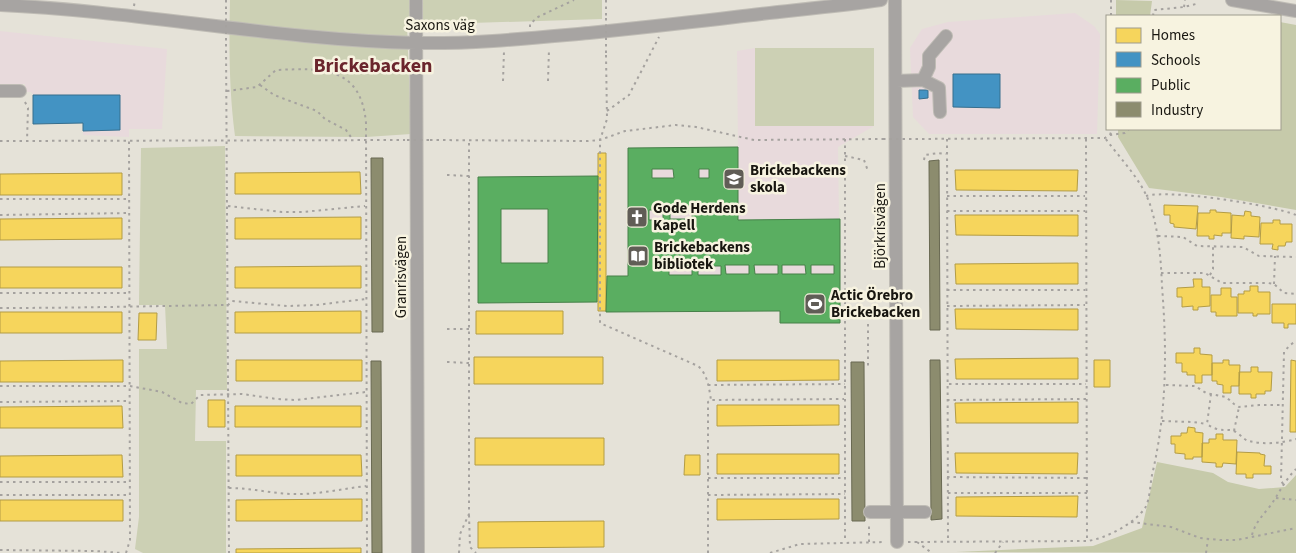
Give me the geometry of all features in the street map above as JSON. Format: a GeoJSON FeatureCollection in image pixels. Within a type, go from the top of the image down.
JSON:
{"type":"FeatureCollection","features":[{"type":"Feature","properties":{"kind":"street","name":"Granrisvägen"},"geometry":{"type":"LineString","coordinates":[[416,0],[418,553]]}},
{"type":"Feature","properties":{"kind":"street","name":"Saxons väg"},"geometry":{"type":"LineString","coordinates":[[0,5],[123,14],[284,35],[416,43],[530,39],[665,26],[881,0]]}},
{"type":"Feature","properties":{"kind":"street","name":"Björkrisvägen"},"geometry":{"type":"LineString","coordinates":[[896,0],[897,542]]}},
{"type":"Feature","properties":{"kind":"street"},"geometry":{"type":"LineString","coordinates":[[1232,0],[1296,11]]}},
{"type":"Feature","properties":{"kind":"street"},"geometry":{"type":"LineString","coordinates":[[923,80],[929,67],[929,56],[946,36]]}},
{"type":"Feature","properties":{"kind":"street"},"geometry":{"type":"LineString","coordinates":[[896,81],[923,80],[939,88],[940,112]]}},
{"type":"Feature","properties":{"kind":"street"},"geometry":{"type":"LineString","coordinates":[[0,91],[20,91]]}},
{"type":"Feature","properties":{"kind":"street"},"geometry":{"type":"LineString","coordinates":[[870,512],[925,512]]}},
{"type":"Feature","properties":{"kind":"path"},"geometry":{"type":"LineString","coordinates":[[226,0],[230,553]]}},
{"type":"Feature","properties":{"kind":"path"},"geometry":{"type":"LineString","coordinates":[[530,39],[530,24],[538,17],[574,0]]}},
{"type":"Feature","properties":{"kind":"path"},"geometry":{"type":"LineString","coordinates":[[606,0],[607,111],[600,140],[600,322],[698,366],[704,371],[711,400],[707,406],[708,553]]}},
{"type":"Feature","properties":{"kind":"path"},"geometry":{"type":"LineString","coordinates":[[1111,0],[1111,15]]}},
{"type":"Feature","properties":{"kind":"path"},"geometry":{"type":"LineString","coordinates":[[1184,7],[1185,0]]}},
{"type":"Feature","properties":{"kind":"path"},"geometry":{"type":"LineString","coordinates":[[1153,15],[1154,10],[1196,4]]}},
{"type":"Feature","properties":{"kind":"path"},"geometry":{"type":"LineString","coordinates":[[607,111],[629,94],[665,26]]}},
{"type":"Feature","properties":{"kind":"path"},"geometry":{"type":"LineString","coordinates":[[548,81],[549,48]]}},
{"type":"Feature","properties":{"kind":"path"},"geometry":{"type":"LineString","coordinates":[[503,81],[504,51]]}},
{"type":"Feature","properties":{"kind":"path"},"geometry":{"type":"LineString","coordinates":[[227,91],[257,87],[276,70],[302,69],[332,73],[347,80],[357,90],[364,107],[367,553]]}},
{"type":"Feature","properties":{"kind":"path"},"geometry":{"type":"LineString","coordinates":[[260,85],[274,94],[317,111],[325,119],[346,130],[353,140]]}},
{"type":"Feature","properties":{"kind":"path"},"geometry":{"type":"LineString","coordinates":[[20,91],[28,108],[27,141]]}},
{"type":"Feature","properties":{"kind":"path"},"geometry":{"type":"LineString","coordinates":[[0,141],[600,140],[625,132],[676,125],[696,127],[754,140],[1086,139],[1105,138],[1110,135],[1125,133],[1128,130]]}},
{"type":"Feature","properties":{"kind":"path"},"geometry":{"type":"LineString","coordinates":[[1110,135],[1112,130]]}},
{"type":"Feature","properties":{"kind":"path"},"geometry":{"type":"LineString","coordinates":[[770,553],[800,544],[869,542],[1087,542],[1097,540],[1131,522],[1145,507],[1158,450],[1166,385],[1166,337],[1158,236],[1152,209],[1143,187],[1105,138]]}},
{"type":"Feature","properties":{"kind":"path"},"geometry":{"type":"LineString","coordinates":[[845,139],[845,543]]}},
{"type":"Feature","properties":{"kind":"path"},"geometry":{"type":"LineString","coordinates":[[947,139],[948,542]]}},
{"type":"Feature","properties":{"kind":"path"},"geometry":{"type":"LineString","coordinates":[[1086,139],[1087,542]]}},
{"type":"Feature","properties":{"kind":"path"},"geometry":{"type":"LineString","coordinates":[[469,140],[469,514],[470,547],[476,553]]}},
{"type":"Feature","properties":{"kind":"path"},"geometry":{"type":"LineString","coordinates":[[126,553],[130,540],[129,141]]}},
{"type":"Feature","properties":{"kind":"path"},"geometry":{"type":"LineString","coordinates":[[924,160],[925,155],[946,154]]}},
{"type":"Feature","properties":{"kind":"path"},"geometry":{"type":"LineString","coordinates":[[845,156],[864,160],[868,171]]}},
{"type":"Feature","properties":{"kind":"path"},"geometry":{"type":"LineString","coordinates":[[447,174],[469,176]]}},
{"type":"Feature","properties":{"kind":"path"},"geometry":{"type":"LineString","coordinates":[[1146,196],[1155,194],[1192,196],[1250,205],[1296,215]]}},
{"type":"Feature","properties":{"kind":"path"},"geometry":{"type":"LineString","coordinates":[[947,196],[1086,196]]}},
{"type":"Feature","properties":{"kind":"path"},"geometry":{"type":"LineString","coordinates":[[0,199],[129,199]]}},
{"type":"Feature","properties":{"kind":"path"},"geometry":{"type":"LineString","coordinates":[[228,206],[282,212],[303,212],[366,206]]}},
{"type":"Feature","properties":{"kind":"path"},"geometry":{"type":"LineString","coordinates":[[947,212],[1086,211]]}},
{"type":"Feature","properties":{"kind":"path"},"geometry":{"type":"LineString","coordinates":[[0,215],[129,213]]}},
{"type":"Feature","properties":{"kind":"path"},"geometry":{"type":"LineString","coordinates":[[1158,236],[1183,237],[1195,246],[1243,247],[1256,255],[1296,257]]}},
{"type":"Feature","properties":{"kind":"path"},"geometry":{"type":"LineString","coordinates":[[1210,275],[1213,269],[1213,246]]}},
{"type":"Feature","properties":{"kind":"path"},"geometry":{"type":"LineString","coordinates":[[1275,256],[1274,284],[1281,292],[1296,294]]}},
{"type":"Feature","properties":{"kind":"path"},"geometry":{"type":"LineString","coordinates":[[1162,273],[1205,273],[1222,283],[1274,284]]}},
{"type":"Feature","properties":{"kind":"path"},"geometry":{"type":"LineString","coordinates":[[947,290],[1086,290]]}},
{"type":"Feature","properties":{"kind":"path"},"geometry":{"type":"LineString","coordinates":[[0,293],[130,293]]}},
{"type":"Feature","properties":{"kind":"path"},"geometry":{"type":"LineString","coordinates":[[0,308],[228,305],[232,301],[278,305],[316,305],[366,299]]}},
{"type":"Feature","properties":{"kind":"path"},"geometry":{"type":"LineString","coordinates":[[947,306],[1086,305]]}},
{"type":"Feature","properties":{"kind":"path"},"geometry":{"type":"LineString","coordinates":[[868,324],[868,366]]}},
{"type":"Feature","properties":{"kind":"path"},"geometry":{"type":"LineString","coordinates":[[447,329],[469,328]]}},
{"type":"Feature","properties":{"kind":"path"},"geometry":{"type":"LineString","coordinates":[[1283,484],[1281,480],[1284,352],[1290,345],[1296,342]]}},
{"type":"Feature","properties":{"kind":"path"},"geometry":{"type":"LineString","coordinates":[[447,362],[469,363]]}},
{"type":"Feature","properties":{"kind":"path"},"geometry":{"type":"LineString","coordinates":[[708,385],[845,384]]}},
{"type":"Feature","properties":{"kind":"path"},"geometry":{"type":"LineString","coordinates":[[948,384],[1086,384]]}},
{"type":"Feature","properties":{"kind":"path"},"geometry":{"type":"LineString","coordinates":[[1166,385],[1195,386],[1211,394],[1226,397],[1239,407],[1259,405],[1282,406]]}},
{"type":"Feature","properties":{"kind":"path"},"geometry":{"type":"LineString","coordinates":[[0,386],[130,386],[162,392],[182,402],[191,404],[200,395],[242,394],[296,400],[366,392]]}},
{"type":"Feature","properties":{"kind":"path"},"geometry":{"type":"LineString","coordinates":[[1207,424],[1211,394]]}},
{"type":"Feature","properties":{"kind":"path"},"geometry":{"type":"LineString","coordinates":[[711,400],[845,399]]}},
{"type":"Feature","properties":{"kind":"path"},"geometry":{"type":"LineString","coordinates":[[947,400],[1086,399]]}},
{"type":"Feature","properties":{"kind":"path"},"geometry":{"type":"LineString","coordinates":[[0,402],[130,401]]}},
{"type":"Feature","properties":{"kind":"path"},"geometry":{"type":"LineString","coordinates":[[1234,431],[1239,407]]}},
{"type":"Feature","properties":{"kind":"path"},"geometry":{"type":"LineString","coordinates":[[1162,421],[1207,424],[1218,430],[1234,431],[1248,441],[1282,442],[1296,440]]}},
{"type":"Feature","properties":{"kind":"path"},"geometry":{"type":"LineString","coordinates":[[1252,536],[1254,526],[1283,484],[1296,470]]}},
{"type":"Feature","properties":{"kind":"path"},"geometry":{"type":"LineString","coordinates":[[948,477],[1087,478]]}},
{"type":"Feature","properties":{"kind":"path"},"geometry":{"type":"LineString","coordinates":[[708,478],[845,478]]}},
{"type":"Feature","properties":{"kind":"path"},"geometry":{"type":"LineString","coordinates":[[0,482],[130,482]]}},
{"type":"Feature","properties":{"kind":"path"},"geometry":{"type":"LineString","coordinates":[[229,488],[308,494],[366,486]]}},
{"type":"Feature","properties":{"kind":"path"},"geometry":{"type":"LineString","coordinates":[[948,493],[1087,492]]}},
{"type":"Feature","properties":{"kind":"path"},"geometry":{"type":"LineString","coordinates":[[708,495],[845,494]]}},
{"type":"Feature","properties":{"kind":"path"},"geometry":{"type":"LineString","coordinates":[[0,495],[130,495]]}},
{"type":"Feature","properties":{"kind":"path"},"geometry":{"type":"LineString","coordinates":[[1275,498],[1296,500]]}},
{"type":"Feature","properties":{"kind":"path"},"geometry":{"type":"LineString","coordinates":[[869,542],[870,512]]}},
{"type":"Feature","properties":{"kind":"path"},"geometry":{"type":"LineString","coordinates":[[459,553],[460,534],[469,514]]}},
{"type":"Feature","properties":{"kind":"path"},"geometry":{"type":"LineString","coordinates":[[1131,522],[1171,527],[1208,539],[1220,540],[1237,540],[1296,528]]}},
{"type":"Feature","properties":{"kind":"path"},"geometry":{"type":"LineString","coordinates":[[1206,553],[1208,539]]}},
{"type":"Feature","properties":{"kind":"path"},"geometry":{"type":"LineString","coordinates":[[917,542],[932,553]]}},
{"type":"Feature","properties":{"kind":"path"},"geometry":{"type":"LineString","coordinates":[[995,553],[1003,542]]}},
{"type":"Feature","properties":{"kind":"path"},"geometry":{"type":"LineString","coordinates":[[0,550],[122,553]]}},
{"type":"Feature","properties":{"kind":"shaded area"},"geometry":{"type":"Polygon","coordinates":[[[1075,13],[1094,26],[1100,34],[1097,134],[929,134],[913,117],[910,48],[922,29],[948,22],[1075,13]]]}},
{"type":"Feature","properties":{"kind":"shaded area"},"geometry":{"type":"Polygon","coordinates":[[[0,31],[167,49],[162,129],[129,129],[129,137],[83,135],[83,123],[33,124],[33,95],[31,92],[25,92],[25,84],[0,84],[0,31]]]}},
{"type":"Feature","properties":{"kind":"shaded area","name":"Brickebackens skola"},"geometry":{"type":"Polygon","coordinates":[[[755,48],[874,48],[874,126],[838,147],[840,291],[780,291],[780,311],[649,311],[649,210],[628,210],[628,148],[738,147],[737,51],[755,48]]]}},
{"type":"Feature","properties":{"kind":"green space"},"geometry":{"type":"Polygon","coordinates":[[[230,0],[602,0],[602,19],[407,25],[411,134],[366,137],[235,136],[230,68],[230,0]]]}},
{"type":"Feature","properties":{"kind":"green space"},"geometry":{"type":"Polygon","coordinates":[[[1116,0],[1152,1],[1150,15],[1116,15],[1116,0]]]}},
{"type":"Feature","properties":{"kind":"green space"},"geometry":{"type":"Polygon","coordinates":[[[1281,22],[1296,25],[1296,210],[1221,197],[1149,188],[1118,137],[1118,130],[1281,130],[1281,22]]]}},
{"type":"Feature","properties":{"kind":"green space"},"geometry":{"type":"Polygon","coordinates":[[[755,48],[874,48],[874,126],[755,126],[755,48]]]}},
{"type":"Feature","properties":{"kind":"green space"},"geometry":{"type":"Polygon","coordinates":[[[225,146],[227,390],[196,390],[195,441],[226,441],[226,553],[143,553],[135,549],[139,517],[139,349],[167,349],[165,305],[139,305],[141,148],[225,146]]]}},
{"type":"Feature","properties":{"kind":"green space"},"geometry":{"type":"Polygon","coordinates":[[[1157,462],[1213,473],[1228,482],[1259,489],[1285,487],[1296,475],[1296,553],[956,552],[1093,546],[1142,528],[1157,462]]]}},
{"type":"Feature","properties":{"kind":"building: Homes"},"geometry":{"type":"Polygon","coordinates":[[[598,153],[606,153],[606,311],[598,311],[598,153]]]}},
{"type":"Feature","properties":{"kind":"building: Homes"},"geometry":{"type":"Polygon","coordinates":[[[955,170],[1078,170],[1077,191],[956,190],[955,170]]]}},
{"type":"Feature","properties":{"kind":"building: Homes"},"geometry":{"type":"Polygon","coordinates":[[[360,172],[361,194],[235,194],[235,173],[360,172]]]}},
{"type":"Feature","properties":{"kind":"building: Homes"},"geometry":{"type":"Polygon","coordinates":[[[122,173],[122,195],[0,195],[0,174],[122,173]]]}},
{"type":"Feature","properties":{"kind":"building: Homes"},"geometry":{"type":"Polygon","coordinates":[[[1164,205],[1198,206],[1196,229],[1174,227],[1174,224],[1170,223],[1170,215],[1164,215],[1164,205]]]}},
{"type":"Feature","properties":{"kind":"building: Homes"},"geometry":{"type":"Polygon","coordinates":[[[1210,210],[1231,213],[1231,233],[1222,233],[1222,236],[1214,235],[1214,239],[1209,239],[1209,236],[1197,236],[1198,213],[1210,213],[1210,210]]]}},
{"type":"Feature","properties":{"kind":"building: Homes"},"geometry":{"type":"Polygon","coordinates":[[[1245,211],[1251,212],[1251,216],[1260,217],[1259,237],[1244,236],[1244,239],[1231,238],[1232,215],[1244,216],[1245,211]]]}},
{"type":"Feature","properties":{"kind":"building: Homes"},"geometry":{"type":"Polygon","coordinates":[[[955,215],[1078,215],[1078,236],[956,235],[955,215]]]}},
{"type":"Feature","properties":{"kind":"building: Homes"},"geometry":{"type":"Polygon","coordinates":[[[361,217],[361,239],[235,239],[235,218],[361,217]]]}},
{"type":"Feature","properties":{"kind":"building: Homes"},"geometry":{"type":"Polygon","coordinates":[[[122,218],[122,239],[0,240],[0,219],[122,218]]]}},
{"type":"Feature","properties":{"kind":"building: Homes"},"geometry":{"type":"Polygon","coordinates":[[[1273,220],[1280,220],[1280,224],[1292,224],[1292,242],[1286,242],[1285,246],[1278,246],[1278,250],[1272,249],[1273,244],[1260,244],[1261,223],[1273,223],[1273,220]]]}},
{"type":"Feature","properties":{"kind":"building: Homes"},"geometry":{"type":"Polygon","coordinates":[[[1078,263],[1078,284],[956,284],[955,264],[1078,263]]]}},
{"type":"Feature","properties":{"kind":"building: Homes"},"geometry":{"type":"Polygon","coordinates":[[[361,266],[361,288],[235,288],[235,267],[361,266]]]}},
{"type":"Feature","properties":{"kind":"building: Homes"},"geometry":{"type":"Polygon","coordinates":[[[0,267],[122,267],[122,288],[0,288],[0,267]]]}},
{"type":"Feature","properties":{"kind":"building: Homes"},"geometry":{"type":"Polygon","coordinates":[[[1193,279],[1202,279],[1202,287],[1210,287],[1210,306],[1198,307],[1198,310],[1193,310],[1193,306],[1182,307],[1182,297],[1177,297],[1177,288],[1194,287],[1193,279]]]}},
{"type":"Feature","properties":{"kind":"building: Homes"},"geometry":{"type":"Polygon","coordinates":[[[1250,286],[1258,286],[1258,292],[1270,292],[1270,314],[1257,314],[1257,316],[1253,316],[1253,313],[1238,313],[1238,294],[1250,291],[1250,286]]]}},
{"type":"Feature","properties":{"kind":"building: Homes"},"geometry":{"type":"Polygon","coordinates":[[[1221,288],[1231,288],[1231,297],[1237,297],[1237,316],[1216,316],[1216,312],[1211,312],[1211,295],[1221,295],[1221,288]]]}},
{"type":"Feature","properties":{"kind":"building: Homes"},"geometry":{"type":"Polygon","coordinates":[[[1272,304],[1296,304],[1296,324],[1288,324],[1288,328],[1284,328],[1284,323],[1272,323],[1272,304]]]}},
{"type":"Feature","properties":{"kind":"building: Homes"},"geometry":{"type":"Polygon","coordinates":[[[955,309],[1078,309],[1078,330],[956,329],[955,309]]]}},
{"type":"Feature","properties":{"kind":"building: Homes"},"geometry":{"type":"Polygon","coordinates":[[[361,311],[361,333],[235,333],[235,312],[361,311]]]}},
{"type":"Feature","properties":{"kind":"building: Homes"},"geometry":{"type":"Polygon","coordinates":[[[476,311],[563,311],[563,334],[476,334],[476,311]]]}},
{"type":"Feature","properties":{"kind":"building: Homes"},"geometry":{"type":"Polygon","coordinates":[[[0,312],[122,312],[122,333],[0,333],[0,312]]]}},
{"type":"Feature","properties":{"kind":"building: Homes"},"geometry":{"type":"Polygon","coordinates":[[[139,313],[157,313],[156,340],[138,340],[139,313]]]}},
{"type":"Feature","properties":{"kind":"building: Homes"},"geometry":{"type":"Polygon","coordinates":[[[1194,348],[1200,348],[1200,354],[1212,355],[1212,375],[1202,375],[1202,383],[1195,383],[1195,375],[1187,375],[1187,372],[1182,372],[1182,363],[1176,363],[1176,353],[1194,353],[1194,348]]]}},
{"type":"Feature","properties":{"kind":"building: Homes"},"geometry":{"type":"Polygon","coordinates":[[[474,357],[603,357],[603,384],[474,384],[474,357]]]}},
{"type":"Feature","properties":{"kind":"building: Homes"},"geometry":{"type":"Polygon","coordinates":[[[1078,358],[1078,379],[956,379],[955,359],[1078,358]]]}},
{"type":"Feature","properties":{"kind":"building: Homes"},"geometry":{"type":"Polygon","coordinates":[[[123,360],[123,382],[0,382],[0,361],[123,360]]]}},
{"type":"Feature","properties":{"kind":"building: Homes"},"geometry":{"type":"Polygon","coordinates":[[[236,360],[362,360],[362,381],[236,381],[236,360]]]}},
{"type":"Feature","properties":{"kind":"building: Homes"},"geometry":{"type":"Polygon","coordinates":[[[717,360],[839,360],[839,380],[717,381],[717,360]]]}},
{"type":"Feature","properties":{"kind":"building: Homes"},"geometry":{"type":"Polygon","coordinates":[[[1094,360],[1110,360],[1110,387],[1094,387],[1094,360]]]}},
{"type":"Feature","properties":{"kind":"building: Homes"},"geometry":{"type":"Polygon","coordinates":[[[1223,360],[1229,360],[1229,365],[1240,365],[1239,386],[1231,386],[1231,393],[1223,393],[1223,385],[1217,384],[1217,381],[1212,381],[1212,363],[1223,363],[1223,360]]]}},
{"type":"Feature","properties":{"kind":"building: Homes"},"geometry":{"type":"Polygon","coordinates":[[[1291,360],[1296,361],[1296,432],[1290,432],[1291,360]]]}},
{"type":"Feature","properties":{"kind":"building: Homes"},"geometry":{"type":"Polygon","coordinates":[[[1251,367],[1258,367],[1258,372],[1272,372],[1271,391],[1265,391],[1265,394],[1256,394],[1256,398],[1251,398],[1251,394],[1239,394],[1239,372],[1251,372],[1251,367]]]}},
{"type":"Feature","properties":{"kind":"building: Homes"},"geometry":{"type":"Polygon","coordinates":[[[208,400],[225,400],[225,427],[208,427],[208,400]]]}},
{"type":"Feature","properties":{"kind":"building: Homes"},"geometry":{"type":"Polygon","coordinates":[[[1078,402],[1078,423],[956,423],[955,403],[1078,402]]]}},
{"type":"Feature","properties":{"kind":"building: Homes"},"geometry":{"type":"Polygon","coordinates":[[[717,405],[839,405],[839,425],[717,426],[717,405]]]}},
{"type":"Feature","properties":{"kind":"building: Homes"},"geometry":{"type":"Polygon","coordinates":[[[122,406],[123,428],[0,428],[0,407],[122,406]]]}},
{"type":"Feature","properties":{"kind":"building: Homes"},"geometry":{"type":"Polygon","coordinates":[[[235,406],[361,406],[361,427],[235,427],[235,406]]]}},
{"type":"Feature","properties":{"kind":"building: Homes"},"geometry":{"type":"Polygon","coordinates":[[[1188,427],[1195,428],[1195,432],[1203,433],[1202,457],[1185,459],[1185,454],[1175,453],[1175,444],[1171,444],[1171,436],[1181,436],[1181,433],[1187,433],[1188,427]]]}},
{"type":"Feature","properties":{"kind":"building: Homes"},"geometry":{"type":"Polygon","coordinates":[[[1216,434],[1223,434],[1223,440],[1237,440],[1236,464],[1223,463],[1222,467],[1216,467],[1216,463],[1202,462],[1202,443],[1209,443],[1209,439],[1216,439],[1216,434]]]}},
{"type":"Feature","properties":{"kind":"building: Homes"},"geometry":{"type":"Polygon","coordinates":[[[475,438],[604,438],[604,465],[475,465],[475,438]]]}},
{"type":"Feature","properties":{"kind":"building: Homes"},"geometry":{"type":"Polygon","coordinates":[[[1237,452],[1265,455],[1264,466],[1271,466],[1271,474],[1253,474],[1253,478],[1246,478],[1246,474],[1236,474],[1237,452]]]}},
{"type":"Feature","properties":{"kind":"building: Homes"},"geometry":{"type":"Polygon","coordinates":[[[955,453],[1078,453],[1077,474],[956,473],[955,453]]]}},
{"type":"Feature","properties":{"kind":"building: Homes"},"geometry":{"type":"Polygon","coordinates":[[[717,454],[839,454],[839,474],[717,474],[717,454]]]}},
{"type":"Feature","properties":{"kind":"building: Homes"},"geometry":{"type":"Polygon","coordinates":[[[122,455],[123,477],[0,477],[0,456],[122,455]]]}},
{"type":"Feature","properties":{"kind":"building: Homes"},"geometry":{"type":"Polygon","coordinates":[[[236,455],[361,455],[362,476],[236,476],[236,455]]]}},
{"type":"Feature","properties":{"kind":"building: Homes"},"geometry":{"type":"Polygon","coordinates":[[[685,455],[700,455],[700,475],[684,475],[685,455]]]}},
{"type":"Feature","properties":{"kind":"building: Homes"},"geometry":{"type":"Polygon","coordinates":[[[1078,496],[1077,517],[956,516],[956,497],[1078,496]]]}},
{"type":"Feature","properties":{"kind":"building: Homes"},"geometry":{"type":"Polygon","coordinates":[[[362,499],[362,521],[236,521],[236,500],[362,499]]]}},
{"type":"Feature","properties":{"kind":"building: Homes"},"geometry":{"type":"Polygon","coordinates":[[[717,499],[839,499],[839,519],[717,520],[717,499]]]}},
{"type":"Feature","properties":{"kind":"building: Homes"},"geometry":{"type":"Polygon","coordinates":[[[0,500],[123,500],[123,521],[0,521],[0,500]]]}},
{"type":"Feature","properties":{"kind":"building: Homes"},"geometry":{"type":"Polygon","coordinates":[[[604,521],[604,547],[478,548],[478,522],[604,521]]]}},
{"type":"Feature","properties":{"kind":"building: Homes"},"geometry":{"type":"Polygon","coordinates":[[[361,548],[361,553],[236,553],[236,549],[361,548]]]}},
{"type":"Feature","properties":{"kind":"building: Schools"},"geometry":{"type":"Polygon","coordinates":[[[953,74],[1000,74],[1000,108],[953,107],[953,74]]]}},
{"type":"Feature","properties":{"kind":"building: Schools"},"geometry":{"type":"Polygon","coordinates":[[[919,90],[928,90],[928,98],[919,99],[919,90]]]}},
{"type":"Feature","properties":{"kind":"building: Schools"},"geometry":{"type":"Polygon","coordinates":[[[33,95],[120,95],[120,130],[83,131],[83,123],[33,124],[33,95]]]}},
{"type":"Feature","properties":{"kind":"building: Public"},"geometry":{"type":"Polygon","coordinates":[[[738,147],[738,220],[840,219],[840,323],[780,323],[780,311],[606,312],[607,276],[628,276],[628,148],[738,147]],[[652,169],[652,178],[674,178],[673,169],[652,169]],[[699,169],[699,178],[709,178],[709,169],[699,169]],[[649,210],[649,220],[663,220],[663,210],[649,210]],[[670,210],[670,219],[692,219],[692,210],[670,210]],[[725,265],[726,274],[749,274],[749,265],[725,265]],[[754,265],[755,274],[778,274],[778,265],[754,265]],[[782,265],[782,274],[806,274],[805,265],[782,265]],[[811,265],[811,274],[834,274],[834,265],[811,265]],[[669,266],[669,275],[692,275],[692,266],[669,266]],[[698,266],[698,275],[721,275],[721,266],[698,266]]]}},
{"type":"Feature","properties":{"kind":"building: Public"},"geometry":{"type":"Polygon","coordinates":[[[598,176],[597,302],[478,303],[478,177],[598,176]],[[501,209],[501,263],[548,263],[548,209],[501,209]]]}},
{"type":"Feature","properties":{"kind":"building: Industry"},"geometry":{"type":"Polygon","coordinates":[[[371,158],[383,158],[383,332],[372,332],[371,158]]]}},
{"type":"Feature","properties":{"kind":"building: Industry"},"geometry":{"type":"Polygon","coordinates":[[[939,160],[940,330],[930,330],[929,161],[939,160]]]}},
{"type":"Feature","properties":{"kind":"building: Industry"},"geometry":{"type":"Polygon","coordinates":[[[930,360],[940,360],[942,519],[931,520],[930,360]]]}},
{"type":"Feature","properties":{"kind":"building: Industry"},"geometry":{"type":"Polygon","coordinates":[[[371,361],[381,361],[382,553],[372,553],[371,361]]]}},
{"type":"Feature","properties":{"kind":"building: Industry"},"geometry":{"type":"Polygon","coordinates":[[[851,362],[864,362],[865,521],[852,521],[851,362]]]}},
{"type":"Feature","properties":{"kind":"place","name":"Brickebackens skola"},"geometry":{"type":"Point","coordinates":[734,179]}},
{"type":"Feature","properties":{"kind":"place","name":"Gode Herdens Kapell"},"geometry":{"type":"Point","coordinates":[637,217]}},
{"type":"Feature","properties":{"kind":"place","name":"Brickebackens bibliotek"},"geometry":{"type":"Point","coordinates":[638,256]}},
{"type":"Feature","properties":{"kind":"place","name":"Actic Örebro Brickebacken"},"geometry":{"type":"Point","coordinates":[815,304]}},
{"type":"Feature","properties":{"kind":"district","name":"Brickebacken"},"geometry":{"type":"Point","coordinates":[373,66]}}]}
